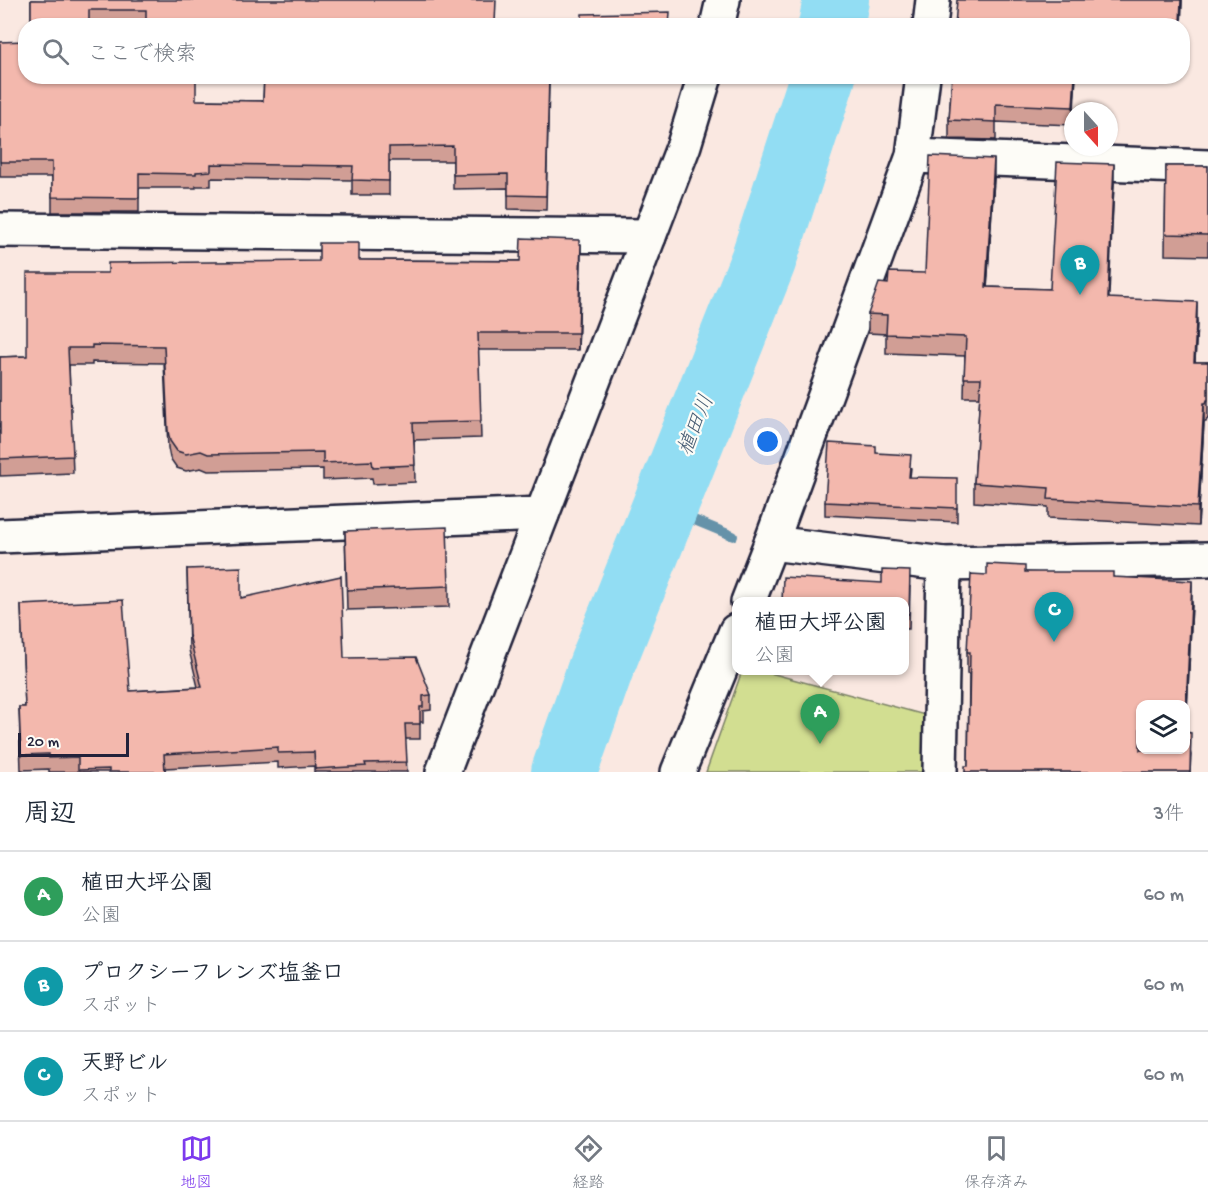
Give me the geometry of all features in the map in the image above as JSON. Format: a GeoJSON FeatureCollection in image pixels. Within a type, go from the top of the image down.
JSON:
{"type":"FeatureCollection","features":[{"type":"Feature","properties":{"kind":"street"},"geometry":{"type":"LineString","coordinates":[[719,18],[723,0]]}},
{"type":"Feature","properties":{"kind":"street"},"geometry":{"type":"LineString","coordinates":[[931,18],[933,0]]}},
{"type":"Feature","properties":{"kind":"street"},"geometry":{"type":"LineString","coordinates":[[442,772],[684,145],[703,84]]}},
{"type":"Feature","properties":{"kind":"street"},"geometry":{"type":"LineString","coordinates":[[750,597],[913,156],[922,84]]}},
{"type":"Feature","properties":{"kind":"street"},"geometry":{"type":"LineString","coordinates":[[913,156],[1208,167]]}},
{"type":"Feature","properties":{"kind":"street"},"geometry":{"type":"LineString","coordinates":[[0,230],[649,236]]}},
{"type":"Feature","properties":{"kind":"street"},"geometry":{"type":"LineString","coordinates":[[0,536],[542,514]]}},
{"type":"Feature","properties":{"kind":"street"},"geometry":{"type":"LineString","coordinates":[[771,543],[944,564],[1208,559]]}},
{"type":"Feature","properties":{"kind":"street"},"geometry":{"type":"LineString","coordinates":[[940,772],[944,564]]}},
{"type":"Feature","properties":{"kind":"street"},"geometry":{"type":"LineString","coordinates":[[678,772],[732,641]]}},
{"type":"Feature","properties":{"kind":"green space"},"geometry":{"type":"Polygon","coordinates":[[[741,675],[778,675],[925,715],[923,772],[706,772],[741,675]]]}},
{"type":"Feature","properties":{"kind":"building"},"geometry":{"type":"Polygon","coordinates":[[[31,0],[496,0],[495,18],[146,18],[146,10],[89,10],[89,18],[31,18],[31,0]]]}},
{"type":"Feature","properties":{"kind":"building"},"geometry":{"type":"Polygon","coordinates":[[[957,0],[1181,0],[1180,18],[956,18],[957,0]]]}},
{"type":"Feature","properties":{"kind":"building"},"geometry":{"type":"Polygon","coordinates":[[[670,12],[670,18],[582,18],[582,14],[670,12]]]}},
{"type":"Feature","properties":{"kind":"building"},"geometry":{"type":"Polygon","coordinates":[[[18,41],[18,84],[196,84],[196,100],[263,101],[264,84],[549,84],[546,196],[508,195],[508,174],[453,175],[453,146],[389,147],[389,181],[352,180],[353,166],[211,164],[211,171],[196,172],[196,174],[139,173],[139,198],[52,197],[52,162],[0,162],[0,42],[18,41]]]}},
{"type":"Feature","properties":{"kind":"building"},"geometry":{"type":"Polygon","coordinates":[[[951,84],[1074,84],[1073,102],[1064,102],[1064,107],[996,104],[996,122],[949,120],[951,84]]]}},
{"type":"Feature","properties":{"kind":"building"},"geometry":{"type":"Polygon","coordinates":[[[930,156],[994,159],[986,287],[1050,289],[1057,162],[1114,164],[1108,298],[1197,302],[1194,362],[1208,362],[1208,400],[1204,403],[1198,507],[1048,499],[1049,488],[974,483],[981,378],[964,378],[966,337],[886,334],[887,315],[868,314],[879,283],[888,284],[889,272],[925,273],[930,156]]]}},
{"type":"Feature","properties":{"kind":"building"},"geometry":{"type":"Polygon","coordinates":[[[1166,166],[1208,166],[1208,235],[1165,234],[1166,166]]]}},
{"type":"Feature","properties":{"kind":"building"},"geometry":{"type":"Polygon","coordinates":[[[521,238],[579,240],[581,244],[578,333],[478,333],[481,421],[413,423],[415,465],[373,467],[372,461],[323,463],[323,452],[208,454],[201,451],[186,454],[177,451],[170,441],[168,431],[164,346],[92,345],[92,348],[68,348],[73,456],[0,459],[0,357],[27,356],[27,273],[108,273],[108,263],[319,261],[319,243],[359,243],[359,260],[520,261],[521,238]]]}},
{"type":"Feature","properties":{"kind":"building"},"geometry":{"type":"Polygon","coordinates":[[[829,443],[876,446],[876,453],[911,455],[909,477],[957,478],[957,508],[825,502],[829,443]]]}},
{"type":"Feature","properties":{"kind":"building"},"geometry":{"type":"Polygon","coordinates":[[[447,527],[449,586],[347,590],[345,531],[447,527]]]}},
{"type":"Feature","properties":{"kind":"building"},"geometry":{"type":"Polygon","coordinates":[[[987,564],[1025,566],[1025,572],[1113,572],[1113,577],[1192,581],[1186,700],[1136,700],[1136,754],[1190,754],[1191,733],[1190,772],[965,772],[965,766],[968,766],[970,652],[967,652],[971,574],[987,575],[987,564]]]}},
{"type":"Feature","properties":{"kind":"building"},"geometry":{"type":"Polygon","coordinates":[[[241,567],[241,598],[341,576],[344,658],[416,657],[431,695],[423,696],[423,707],[420,707],[420,724],[405,724],[407,762],[365,763],[366,766],[315,769],[314,752],[278,753],[278,747],[164,754],[165,772],[109,772],[109,769],[78,770],[78,757],[49,758],[49,754],[21,755],[19,707],[25,707],[21,605],[123,600],[130,691],[202,687],[189,635],[187,569],[241,567]]]}},
{"type":"Feature","properties":{"kind":"building"},"geometry":{"type":"Polygon","coordinates":[[[882,570],[910,571],[909,614],[909,597],[782,597],[783,577],[882,583],[882,570]]]}},
{"type":"Feature","properties":{"kind":"waterway","name":"植田川"},"geometry":{"type":"LineString","coordinates":[[833,18],[836,0]]}},
{"type":"Feature","properties":{"kind":"waterway","name":"植田川"},"geometry":{"type":"LineString","coordinates":[[564,772],[601,667],[763,261],[820,84]]}},
{"type":"Feature","properties":{"kind":"waterway"},"geometry":{"type":"LineString","coordinates":[[665,508],[733,536]]}},
{"type":"Feature","properties":{"kind":"place","name":"プロクシーフレンズ塩釜口"},"geometry":{"type":"Point","coordinates":[1080,295]}},
{"type":"Feature","properties":{"kind":"place","name":"天野ビル"},"geometry":{"type":"Point","coordinates":[1054,642]}},
{"type":"Feature","properties":{"kind":"place","name":"植田大坪公園"},"geometry":{"type":"Point","coordinates":[820,744]}}]}
